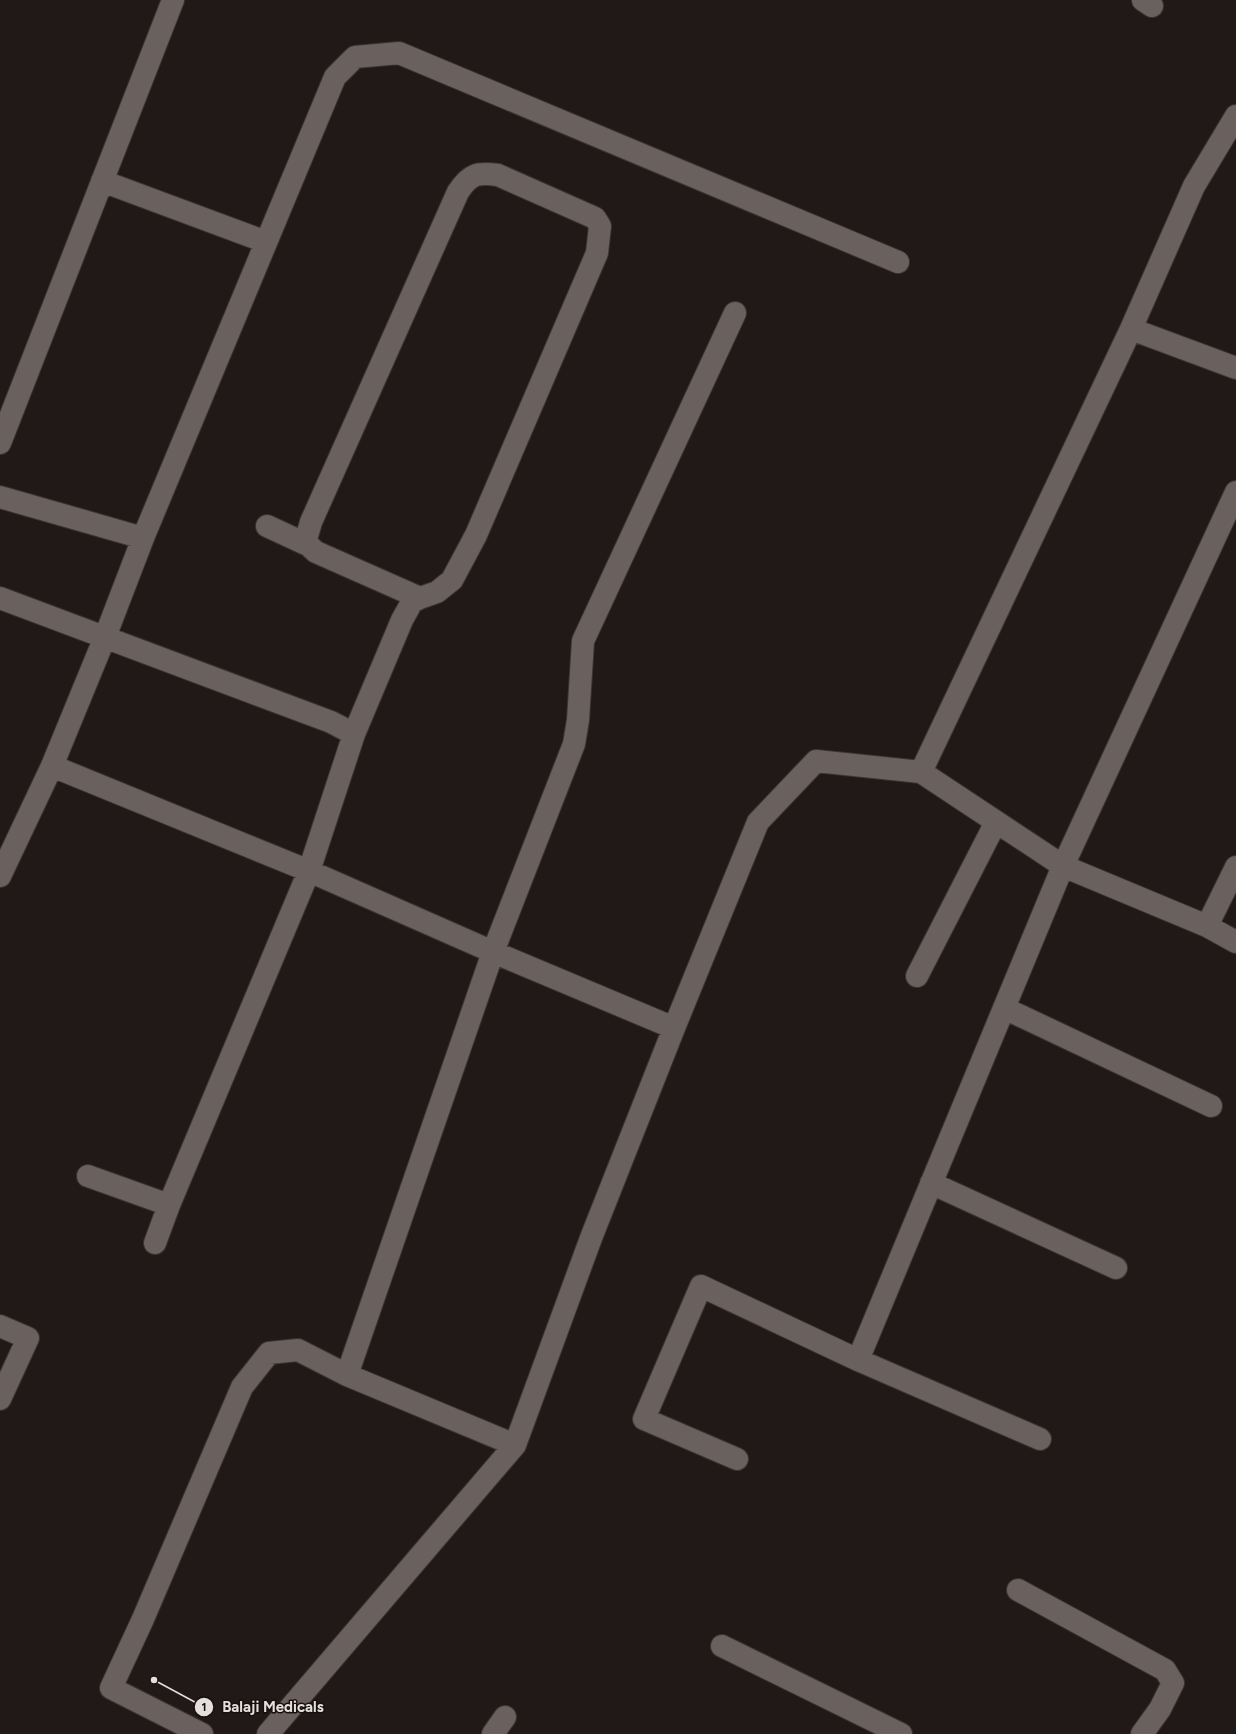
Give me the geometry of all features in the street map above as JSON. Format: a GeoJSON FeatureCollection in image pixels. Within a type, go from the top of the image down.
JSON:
{"type":"FeatureCollection","features":[{"type":"Feature","properties":{"kind":"street"},"geometry":{"type":"LineString","coordinates":[[0,443],[173,0]]}},
{"type":"Feature","properties":{"kind":"street"},"geometry":{"type":"LineString","coordinates":[[0,876],[52,766],[105,637],[143,538],[335,77],[355,57],[399,53],[898,262]]}},
{"type":"Feature","properties":{"kind":"street"},"geometry":{"type":"LineString","coordinates":[[921,772],[1131,329],[1194,186],[1236,116]]}},
{"type":"Feature","properties":{"kind":"street"},"geometry":{"type":"LineString","coordinates":[[155,1242],[169,1205],[309,871],[354,734],[402,620],[412,602],[437,592],[452,580],[476,535],[596,253],[600,226],[595,218],[498,175],[482,173],[471,176],[463,184],[447,213],[311,522],[306,539],[308,545]]}},
{"type":"Feature","properties":{"kind":"street"},"geometry":{"type":"LineString","coordinates":[[102,181],[266,242]]}},
{"type":"Feature","properties":{"kind":"street"},"geometry":{"type":"LineString","coordinates":[[347,1375],[493,952],[574,744],[578,720],[583,641],[735,313]]}},
{"type":"Feature","properties":{"kind":"street"},"geometry":{"type":"LineString","coordinates":[[1131,329],[1236,368]]}},
{"type":"Feature","properties":{"kind":"street"},"geometry":{"type":"LineString","coordinates":[[858,1360],[1063,866],[1236,492]]}},
{"type":"Feature","properties":{"kind":"street"},"geometry":{"type":"LineString","coordinates":[[0,497],[143,538]]}},
{"type":"Feature","properties":{"kind":"street"},"geometry":{"type":"LineString","coordinates":[[267,526],[308,545],[316,552],[420,598]]}},
{"type":"Feature","properties":{"kind":"street"},"geometry":{"type":"LineString","coordinates":[[0,598],[331,722],[354,734]]}},
{"type":"Feature","properties":{"kind":"street"},"geometry":{"type":"LineString","coordinates":[[268,1734],[515,1445],[591,1238],[674,1028],[758,822],[816,761],[921,772],[1063,866],[1207,926],[1236,942]]}},
{"type":"Feature","properties":{"kind":"street"},"geometry":{"type":"LineString","coordinates":[[52,766],[309,871],[493,952],[674,1028]]}},
{"type":"Feature","properties":{"kind":"street"},"geometry":{"type":"LineString","coordinates":[[917,976],[996,822]]}},
{"type":"Feature","properties":{"kind":"street"},"geometry":{"type":"LineString","coordinates":[[1207,926],[1236,867]]}},
{"type":"Feature","properties":{"kind":"street"},"geometry":{"type":"LineString","coordinates":[[1004,1008],[1211,1106]]}},
{"type":"Feature","properties":{"kind":"street"},"geometry":{"type":"LineString","coordinates":[[88,1176],[169,1205]]}},
{"type":"Feature","properties":{"kind":"street"},"geometry":{"type":"LineString","coordinates":[[931,1183],[1116,1268]]}},
{"type":"Feature","properties":{"kind":"street"},"geometry":{"type":"LineString","coordinates":[[736,1459],[644,1419],[701,1286],[858,1360],[1040,1439]]}},
{"type":"Feature","properties":{"kind":"street"},"geometry":{"type":"LineString","coordinates":[[0,1326],[28,1338],[0,1399]]}},
{"type":"Feature","properties":{"kind":"street"},"geometry":{"type":"LineString","coordinates":[[202,1734],[111,1688],[143,1619],[242,1387],[269,1353],[298,1350],[347,1375],[515,1445]]}},
{"type":"Feature","properties":{"kind":"street"},"geometry":{"type":"LineString","coordinates":[[1018,1590],[1165,1670],[1174,1683],[1160,1709],[1142,1734]]}},
{"type":"Feature","properties":{"kind":"street"},"geometry":{"type":"LineString","coordinates":[[722,1646],[902,1734]]}},
{"type":"Feature","properties":{"kind":"place","name":"Balaji Medicals"},"geometry":{"type":"Point","coordinates":[154,1680]}}]}
